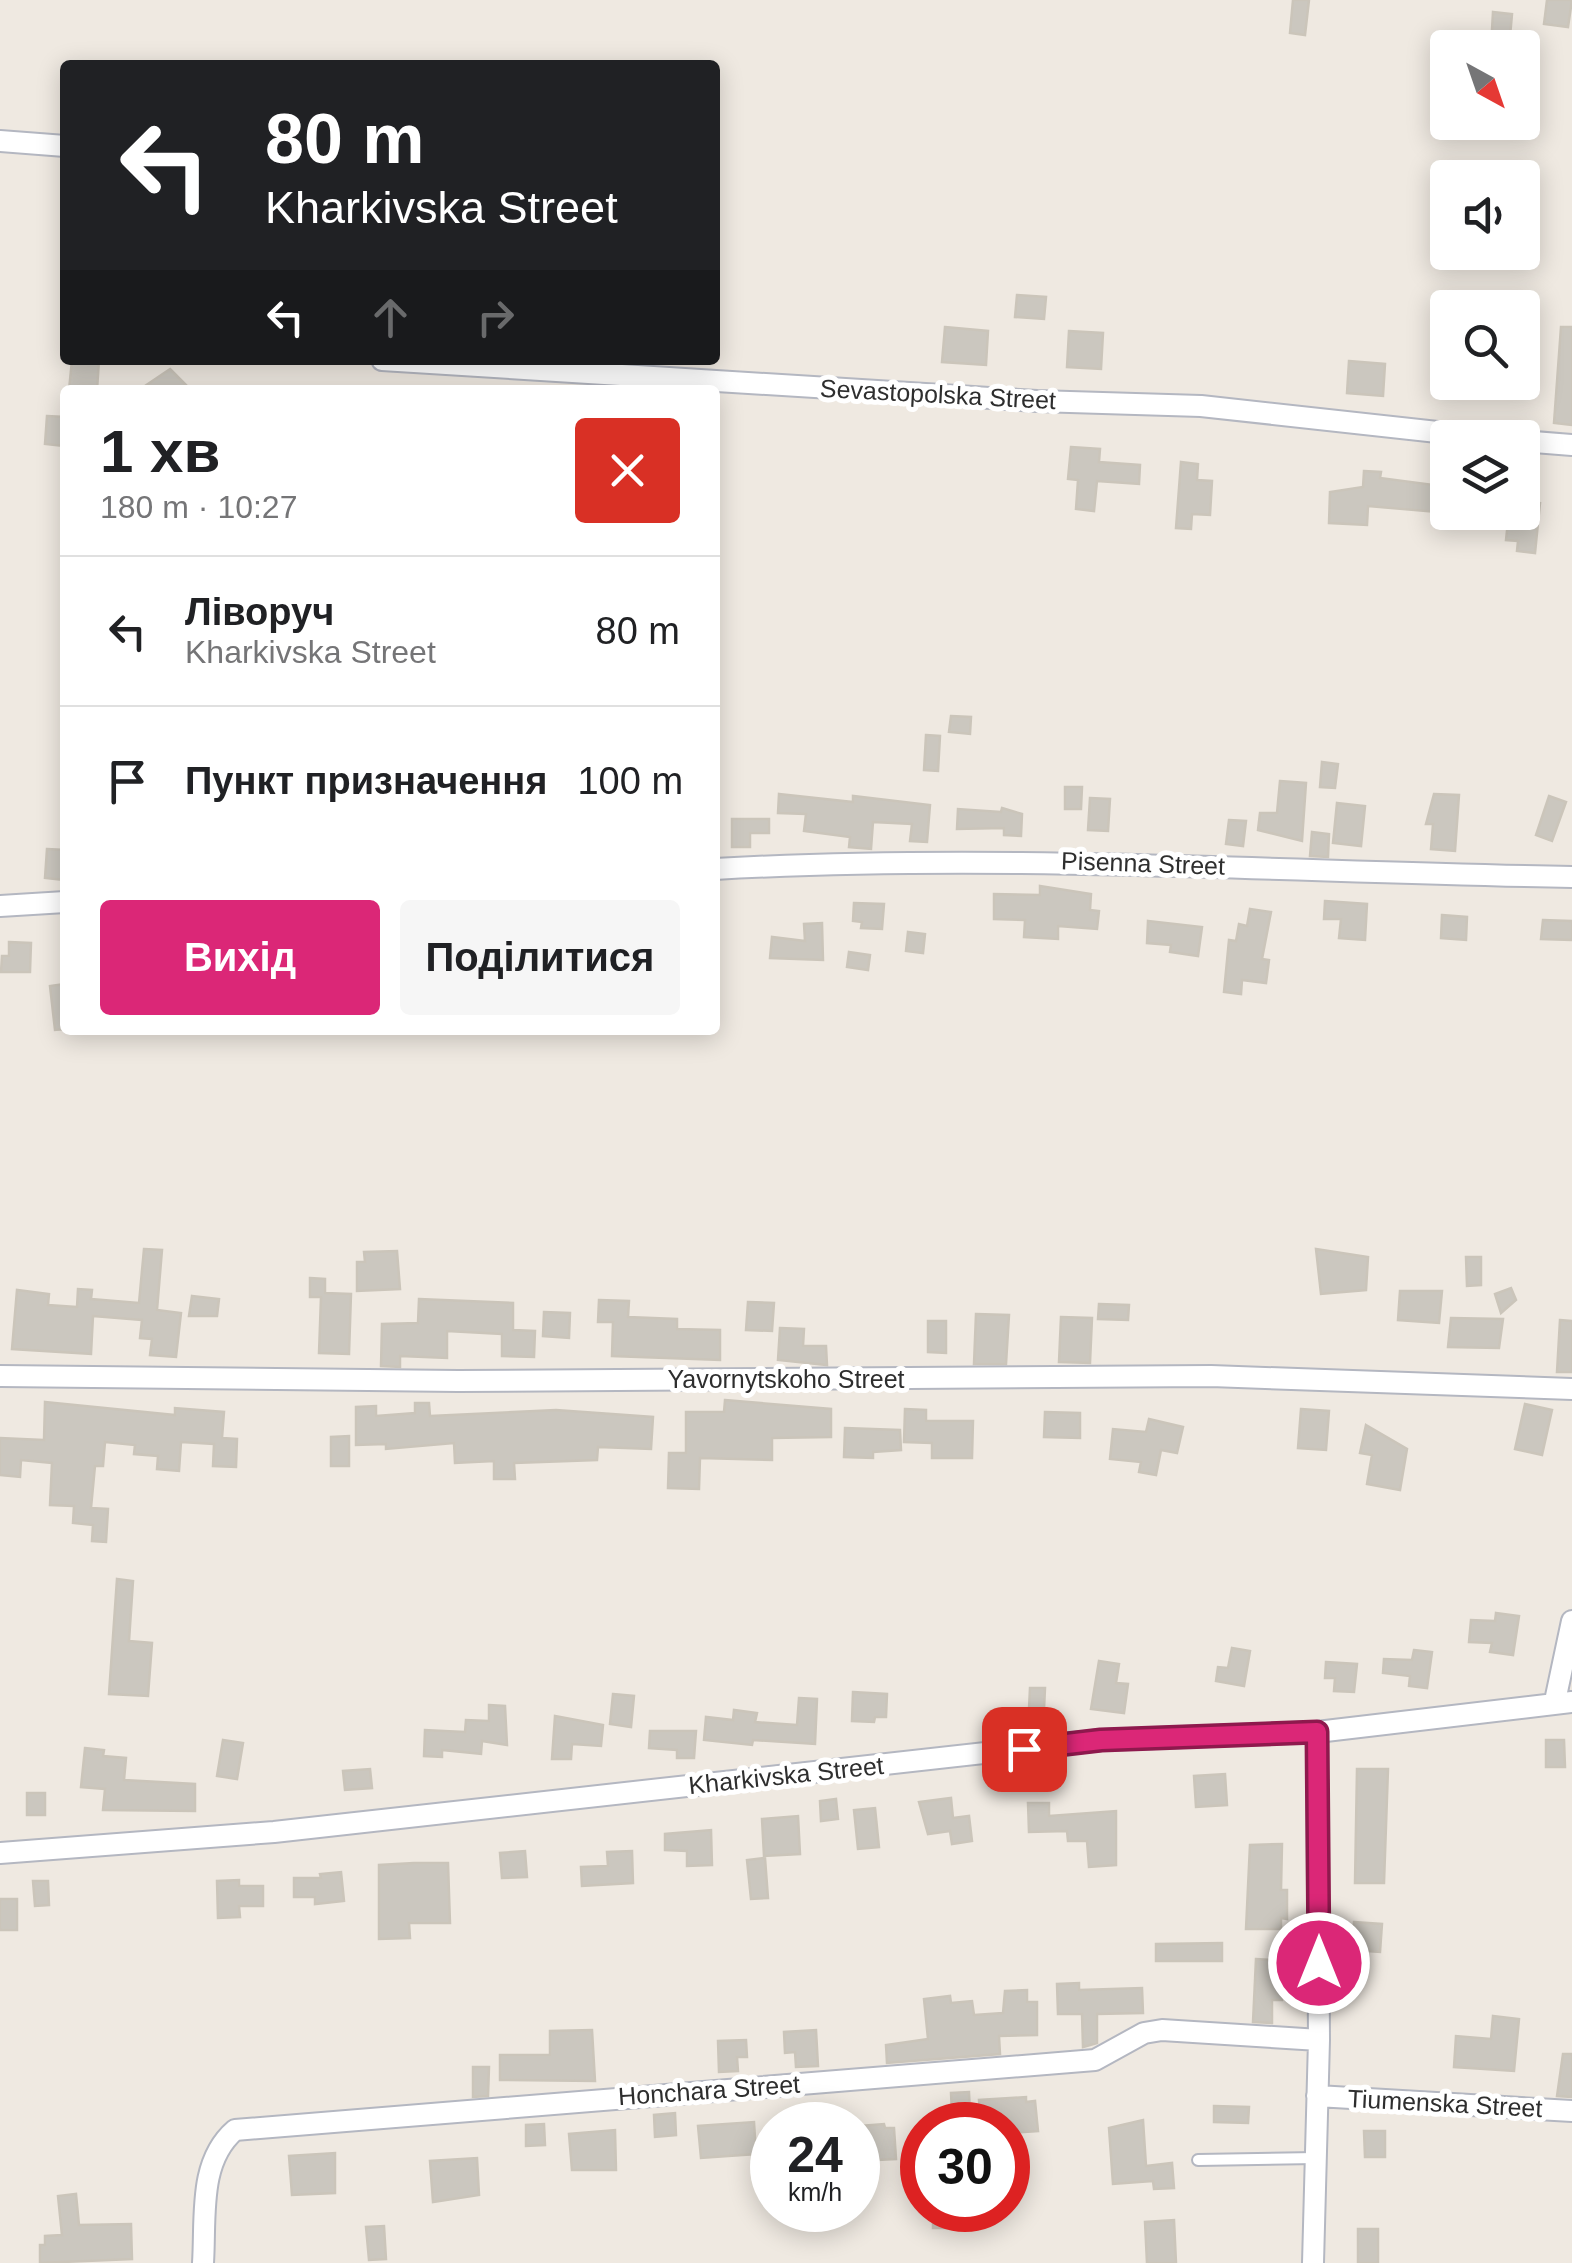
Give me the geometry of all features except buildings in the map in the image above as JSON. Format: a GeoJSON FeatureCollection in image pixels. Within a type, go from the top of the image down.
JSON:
{"type":"FeatureCollection","features":[{"type":"Feature","properties":{"kind":"street"},"geometry":{"type":"LineString","coordinates":[[0,141],[60,146]]}},
{"type":"Feature","properties":{"kind":"street","name":"Sevastopolska Street"},"geometry":{"type":"LineString","coordinates":[[462,365],[1037,401],[1201,406],[1430,431]]}},
{"type":"Feature","properties":{"kind":"street"},"geometry":{"type":"LineString","coordinates":[[1540,442],[1572,446]]}},
{"type":"Feature","properties":{"kind":"street","name":"Pisenna Street"},"geometry":{"type":"LineString","coordinates":[[720,869],[875,860],[1097,860],[1572,877]]}},
{"type":"Feature","properties":{"kind":"street"},"geometry":{"type":"LineString","coordinates":[[0,906],[60,902]]}},
{"type":"Feature","properties":{"kind":"street","name":"Yavornytskoho Street"},"geometry":{"type":"LineString","coordinates":[[0,1376],[458,1381],[1211,1376],[1572,1388]]}},
{"type":"Feature","properties":{"kind":"street"},"geometry":{"type":"LineString","coordinates":[[1564,1702],[1572,1621]]}},
{"type":"Feature","properties":{"kind":"street","name":"Kharkivska Street"},"geometry":{"type":"LineString","coordinates":[[0,1852],[274,1832],[1101,1740],[1317,1732],[1564,1702]]}},
{"type":"Feature","properties":{"kind":"street"},"geometry":{"type":"LineString","coordinates":[[1313,2263],[1319,2040],[1317,1732]]}},
{"type":"Feature","properties":{"kind":"street","name":"Honchara Street"},"geometry":{"type":"LineString","coordinates":[[203,2263],[210,2165],[219,2144],[235,2130],[1095,2060],[1144,2033],[1162,2030],[1319,2040]]}},
{"type":"Feature","properties":{"kind":"street","name":"Tiumenska Street"},"geometry":{"type":"LineString","coordinates":[[1317,2096],[1572,2111]]}},
{"type":"Feature","properties":{"kind":"lane"},"geometry":{"type":"LineString","coordinates":[[1198,2160],[1317,2158]]}},
{"type":"Feature","properties":{"kind":"route"},"geometry":{"type":"LineString","coordinates":[[1024,1749],[1101,1740],[1317,1732],[1319,1963]]}}]}
